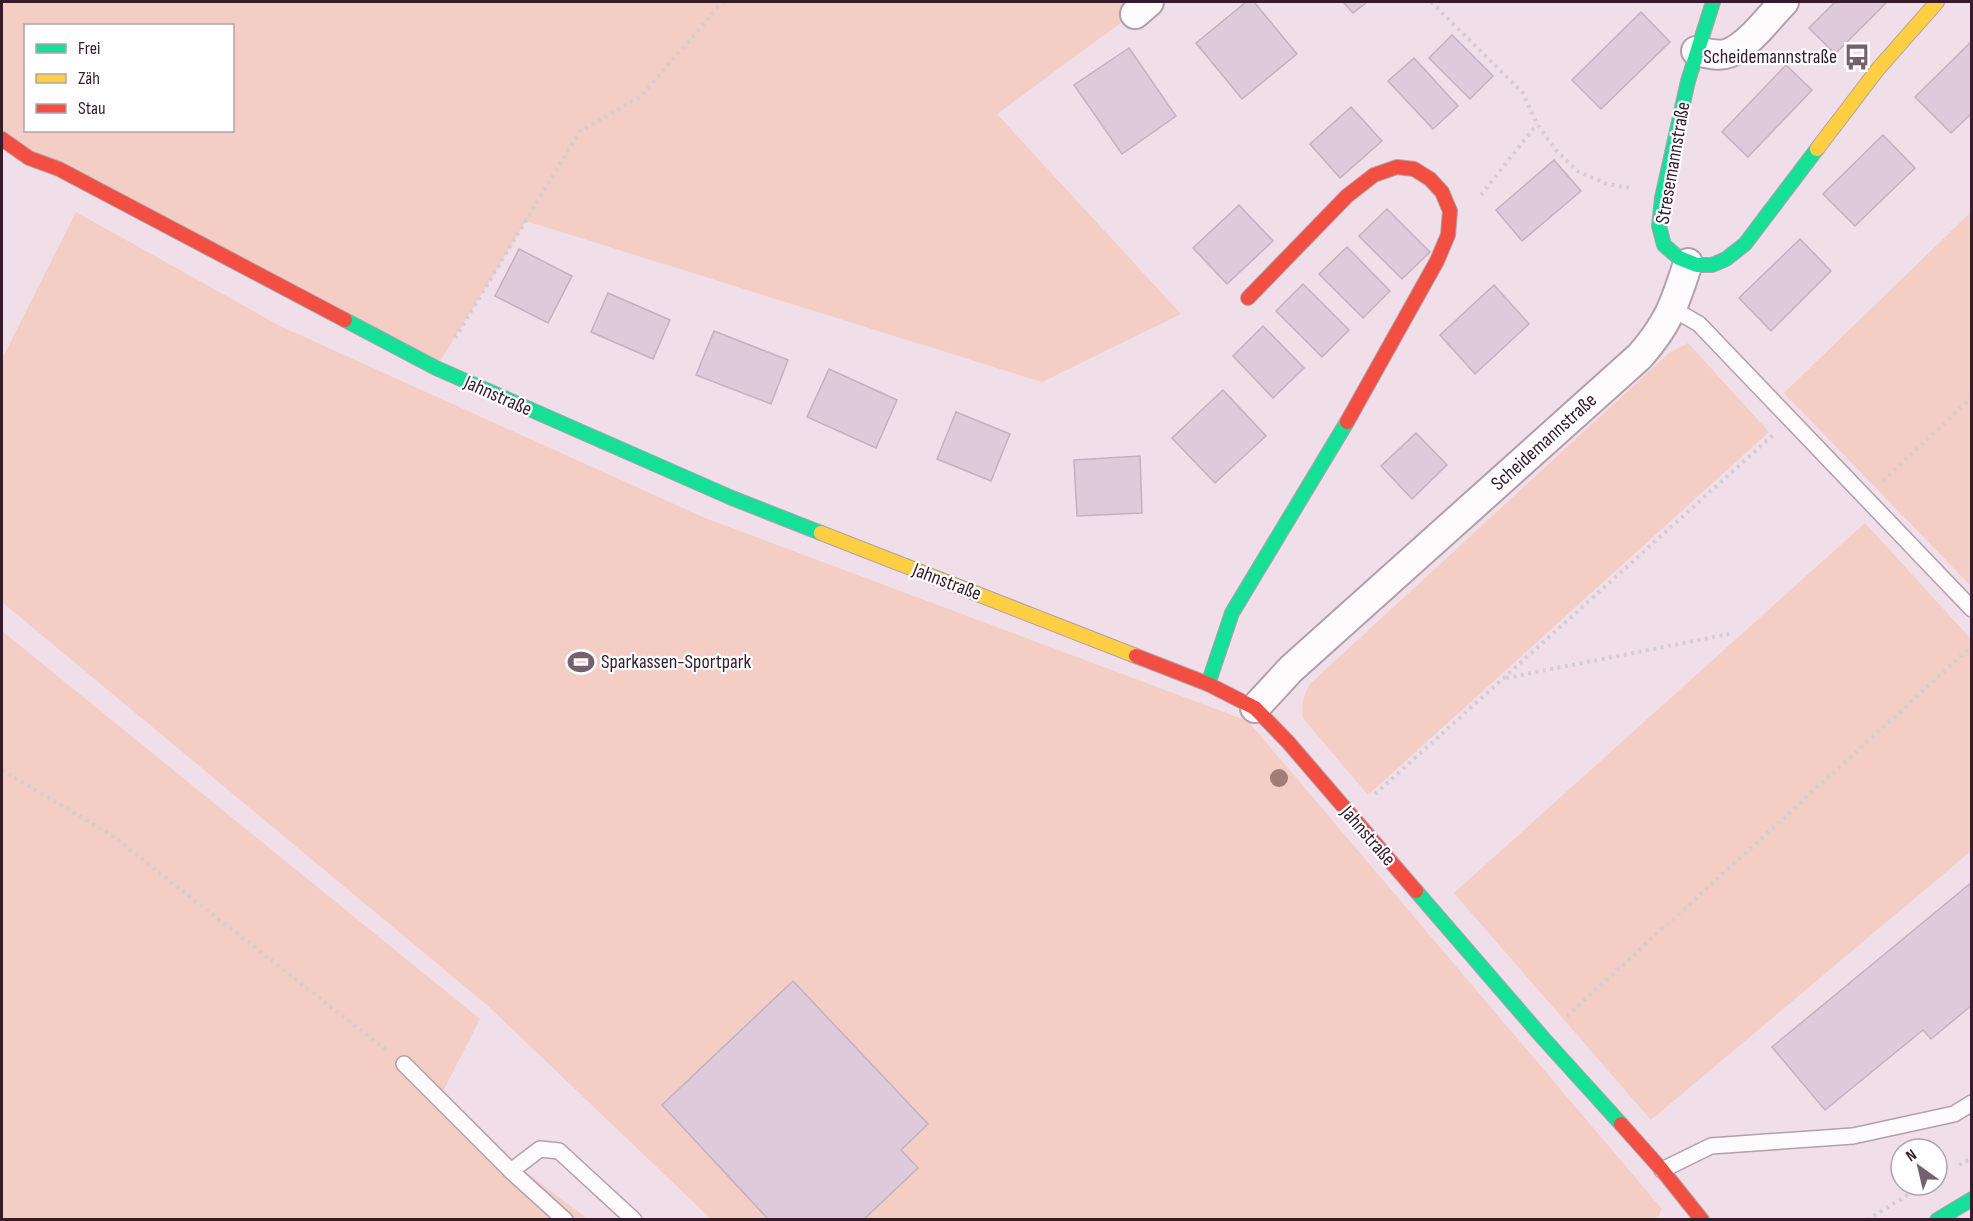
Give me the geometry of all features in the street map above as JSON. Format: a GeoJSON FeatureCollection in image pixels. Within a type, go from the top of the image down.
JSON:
{"type":"FeatureCollection","features":[{"type":"Feature","properties":{"kind":"street","name":"Stresemannstraße"},"geometry":{"type":"LineString","coordinates":[[1688,263],[1676,257],[1663,242],[1660,233],[1660,218],[1663,193],[1689,75],[1713,2]]}},
{"type":"Feature","properties":{"kind":"street"},"geometry":{"type":"LineString","coordinates":[[1696,51],[1717,55],[1728,54],[1752,35],[1784,2]]}},
{"type":"Feature","properties":{"kind":"street"},"geometry":{"type":"LineString","coordinates":[[1688,263],[1713,266],[1723,262],[1745,244],[1878,69],[1937,2]]}},
{"type":"Feature","properties":{"kind":"street","name":"Jahnstraße"},"geometry":{"type":"LineString","coordinates":[[2,139],[29,158],[69,175],[436,369],[732,498],[1208,684],[1255,708],[1288,742],[1543,1038],[1662,1170],[1702,1220]]}},
{"type":"Feature","properties":{"kind":"street"},"geometry":{"type":"LineString","coordinates":[[2,164],[29,158]]}},
{"type":"Feature","properties":{"kind":"street"},"geometry":{"type":"LineString","coordinates":[[1208,684],[1232,613],[1331,451],[1437,261],[1449,235],[1450,212],[1442,192],[1430,179],[1414,169],[1396,167],[1374,175],[1347,196],[1248,298]]}},
{"type":"Feature","properties":{"kind":"street","name":"Scheidemannstraße"},"geometry":{"type":"LineString","coordinates":[[1255,708],[1300,661],[1623,372],[1653,342],[1673,309],[1688,263]]}},
{"type":"Feature","properties":{"kind":"street"},"geometry":{"type":"LineString","coordinates":[[1937,1220],[1971,1199]]}},
{"type":"Feature","properties":{"kind":"lane"},"geometry":{"type":"LineString","coordinates":[[1673,309],[1699,324],[1971,609]]}},
{"type":"Feature","properties":{"kind":"lane"},"geometry":{"type":"LineString","coordinates":[[404,1064],[511,1171],[565,1220]]}},
{"type":"Feature","properties":{"kind":"lane"},"geometry":{"type":"LineString","coordinates":[[1662,1170],[1711,1146],[1852,1137],[1954,1114],[1971,1103]]}},
{"type":"Feature","properties":{"kind":"lane"},"geometry":{"type":"LineString","coordinates":[[511,1171],[540,1149],[559,1151],[634,1220]]}},
{"type":"Feature","properties":{"kind":"path"},"geometry":{"type":"LineString","coordinates":[[436,369],[580,131],[640,97],[723,2]]}},
{"type":"Feature","properties":{"kind":"path"},"geometry":{"type":"LineString","coordinates":[[1431,2],[1523,93],[1537,124],[1556,150],[1577,171],[1607,184],[1663,193]]}},
{"type":"Feature","properties":{"kind":"path"},"geometry":{"type":"LineString","coordinates":[[1449,235],[1537,124]]}},
{"type":"Feature","properties":{"kind":"path"},"geometry":{"type":"LineString","coordinates":[[1866,497],[1971,397]]}},
{"type":"Feature","properties":{"kind":"path"},"geometry":{"type":"LineString","coordinates":[[1351,816],[1791,418]]}},
{"type":"Feature","properties":{"kind":"path"},"geometry":{"type":"LineString","coordinates":[[1504,679],[1728,634]]}},
{"type":"Feature","properties":{"kind":"path"},"geometry":{"type":"LineString","coordinates":[[1543,1038],[1971,646]]}},
{"type":"Feature","properties":{"kind":"path"},"geometry":{"type":"LineString","coordinates":[[2,770],[111,835],[404,1064]]}},
{"type":"Feature","properties":{"kind":"path"},"geometry":{"type":"LineString","coordinates":[[1867,1220],[1906,1197]]}},
{"type":"Feature","properties":{"kind":"shaded area"},"geometry":{"type":"Polygon","coordinates":[[[2,2],[1149,2],[997,114],[1181,314],[1042,382],[526,221],[436,368],[2,139],[2,2]]]}},
{"type":"Feature","properties":{"kind":"shaded area","name":"Sparkassen-Sportpark"},"geometry":{"type":"Polygon","coordinates":[[[76,212],[280,326],[705,518],[1248,721],[1662,1209],[1657,1219],[711,1219],[488,1006],[2,602],[2,359],[76,212]]]}},
{"type":"Feature","properties":{"kind":"shaded area"},"geometry":{"type":"Polygon","coordinates":[[[1971,212],[1971,586],[1784,393],[1971,212]]]}},
{"type":"Feature","properties":{"kind":"shaded area"},"geometry":{"type":"Polygon","coordinates":[[[1688,343],[1769,432],[1368,795],[1303,718],[1303,701],[1310,684],[1669,353],[1688,343]]]}},
{"type":"Feature","properties":{"kind":"shaded area"},"geometry":{"type":"Polygon","coordinates":[[[1865,523],[1971,639],[1971,851],[1651,1120],[1454,893],[1865,523]]]}},
{"type":"Feature","properties":{"kind":"shaded area"},"geometry":{"type":"Polygon","coordinates":[[[2,631],[480,1019],[436,1105],[588,1219],[2,1219],[2,631]]]}},
{"type":"Feature","properties":{"kind":"building"},"geometry":{"type":"Polygon","coordinates":[[[1246,2],[1254,2],[1297,54],[1242,99],[1196,43],[1246,2]]]}},
{"type":"Feature","properties":{"kind":"building"},"geometry":{"type":"Polygon","coordinates":[[[1343,2],[1367,2],[1353,13],[1343,2]]]}},
{"type":"Feature","properties":{"kind":"building"},"geometry":{"type":"Polygon","coordinates":[[[1835,2],[1887,2],[1835,54],[1809,28],[1835,2]]]}},
{"type":"Feature","properties":{"kind":"building"},"geometry":{"type":"Polygon","coordinates":[[[1641,12],[1670,42],[1601,109],[1572,80],[1641,12]]]}},
{"type":"Feature","properties":{"kind":"building"},"geometry":{"type":"Polygon","coordinates":[[[1452,35],[1493,76],[1470,99],[1429,58],[1452,35]]]}},
{"type":"Feature","properties":{"kind":"building"},"geometry":{"type":"Polygon","coordinates":[[[1972,41],[1972,113],[1951,133],[1915,97],[1972,41]]]}},
{"type":"Feature","properties":{"kind":"building"},"geometry":{"type":"Polygon","coordinates":[[[1129,48],[1176,116],[1122,154],[1074,85],[1129,48]]]}},
{"type":"Feature","properties":{"kind":"building"},"geometry":{"type":"Polygon","coordinates":[[[1414,58],[1458,106],[1433,129],[1388,81],[1414,58]]]}},
{"type":"Feature","properties":{"kind":"building"},"geometry":{"type":"Polygon","coordinates":[[[1786,65],[1812,90],[1748,157],[1722,132],[1786,65]]]}},
{"type":"Feature","properties":{"kind":"building"},"geometry":{"type":"Polygon","coordinates":[[[1351,107],[1382,141],[1340,178],[1310,144],[1351,107]]]}},
{"type":"Feature","properties":{"kind":"building"},"geometry":{"type":"Polygon","coordinates":[[[1883,135],[1915,168],[1855,226],[1823,194],[1883,135]]]}},
{"type":"Feature","properties":{"kind":"building"},"geometry":{"type":"Polygon","coordinates":[[[1554,160],[1581,191],[1522,241],[1496,210],[1554,160]]]}},
{"type":"Feature","properties":{"kind":"building"},"geometry":{"type":"Polygon","coordinates":[[[1239,205],[1273,241],[1227,284],[1193,248],[1239,205]]]}},
{"type":"Feature","properties":{"kind":"building"},"geometry":{"type":"Polygon","coordinates":[[[1387,209],[1430,252],[1402,279],[1359,236],[1387,209]]]}},
{"type":"Feature","properties":{"kind":"building"},"geometry":{"type":"Polygon","coordinates":[[[1800,239],[1831,271],[1771,331],[1739,298],[1800,239]]]}},
{"type":"Feature","properties":{"kind":"building"},"geometry":{"type":"Polygon","coordinates":[[[1347,247],[1390,291],[1363,318],[1319,274],[1347,247]]]}},
{"type":"Feature","properties":{"kind":"building"},"geometry":{"type":"Polygon","coordinates":[[[519,249],[572,276],[548,323],[495,296],[519,249]]]}},
{"type":"Feature","properties":{"kind":"building"},"geometry":{"type":"Polygon","coordinates":[[[1303,284],[1349,330],[1322,357],[1276,311],[1303,284]]]}},
{"type":"Feature","properties":{"kind":"building"},"geometry":{"type":"Polygon","coordinates":[[[1494,285],[1529,324],[1475,374],[1440,335],[1494,285]]]}},
{"type":"Feature","properties":{"kind":"building"},"geometry":{"type":"Polygon","coordinates":[[[608,293],[670,320],[653,359],[591,332],[608,293]]]}},
{"type":"Feature","properties":{"kind":"building"},"geometry":{"type":"Polygon","coordinates":[[[1263,326],[1304,368],[1273,398],[1233,356],[1263,326]]]}},
{"type":"Feature","properties":{"kind":"building"},"geometry":{"type":"Polygon","coordinates":[[[714,331],[788,360],[771,404],[696,375],[714,331]]]}},
{"type":"Feature","properties":{"kind":"building"},"geometry":{"type":"Polygon","coordinates":[[[829,369],[897,400],[876,448],[807,417],[829,369]]]}},
{"type":"Feature","properties":{"kind":"building"},"geometry":{"type":"Polygon","coordinates":[[[1223,390],[1266,436],[1215,483],[1172,438],[1223,390]]]}},
{"type":"Feature","properties":{"kind":"building"},"geometry":{"type":"Polygon","coordinates":[[[956,412],[1010,434],[991,481],[937,459],[956,412]]]}},
{"type":"Feature","properties":{"kind":"building"},"geometry":{"type":"Polygon","coordinates":[[[1416,433],[1447,465],[1412,499],[1381,466],[1416,433]]]}},
{"type":"Feature","properties":{"kind":"building"},"geometry":{"type":"Polygon","coordinates":[[[1140,456],[1142,513],[1077,516],[1074,460],[1140,456]]]}},
{"type":"Feature","properties":{"kind":"building"},"geometry":{"type":"Polygon","coordinates":[[[1972,882],[1972,1005],[1931,1039],[1923,1030],[1825,1110],[1772,1047],[1972,882]]]}},
{"type":"Feature","properties":{"kind":"building"},"geometry":{"type":"Polygon","coordinates":[[[793,981],[928,1124],[901,1150],[918,1168],[863,1220],[769,1220],[662,1105],[793,981]]]}},
{"type":"Feature","properties":{"kind":"traffic: fast"},"geometry":{"type":"LineString","coordinates":[[1713,2],[1688,81],[1662,198],[1659,226],[1664,245],[1679,258],[1697,265],[1712,265],[1726,259],[1745,244],[1817,149]]}},
{"type":"Feature","properties":{"kind":"traffic: fast"},"geometry":{"type":"LineString","coordinates":[[345,320],[436,368],[732,498],[821,533]]}},
{"type":"Feature","properties":{"kind":"traffic: fast"},"geometry":{"type":"LineString","coordinates":[[1208,684],[1232,613],[1347,422]]}},
{"type":"Feature","properties":{"kind":"traffic: fast"},"geometry":{"type":"LineString","coordinates":[[1416,891],[1621,1124]]}},
{"type":"Feature","properties":{"kind":"traffic: fast"},"geometry":{"type":"LineString","coordinates":[[1937,1220],[1972,1199]]}},
{"type":"Feature","properties":{"kind":"traffic: slow"},"geometry":{"type":"LineString","coordinates":[[1817,149],[1878,69],[1937,2]]}},
{"type":"Feature","properties":{"kind":"traffic: slow"},"geometry":{"type":"LineString","coordinates":[[821,533],[1136,656]]}},
{"type":"Feature","properties":{"kind":"traffic: jam"},"geometry":{"type":"LineString","coordinates":[[2,139],[29,158],[59,169],[345,320]]}},
{"type":"Feature","properties":{"kind":"traffic: jam"},"geometry":{"type":"LineString","coordinates":[[1248,298],[1347,196],[1374,175],[1397,167],[1414,169],[1430,179],[1442,192],[1450,211],[1448,235],[1437,261],[1347,422]]}},
{"type":"Feature","properties":{"kind":"traffic: jam"},"geometry":{"type":"LineString","coordinates":[[1136,656],[1208,684],[1255,708],[1288,742],[1416,891]]}},
{"type":"Feature","properties":{"kind":"traffic: jam"},"geometry":{"type":"LineString","coordinates":[[1621,1124],[1702,1220]]}},
{"type":"Feature","properties":{"kind":"place","name":"Scheidemannstraße"},"geometry":{"type":"Point","coordinates":[1857,57]}},
{"type":"Feature","properties":{"kind":"place","name":"Sparkassen-Sportpark"},"geometry":{"type":"Point","coordinates":[581,662]}}]}
